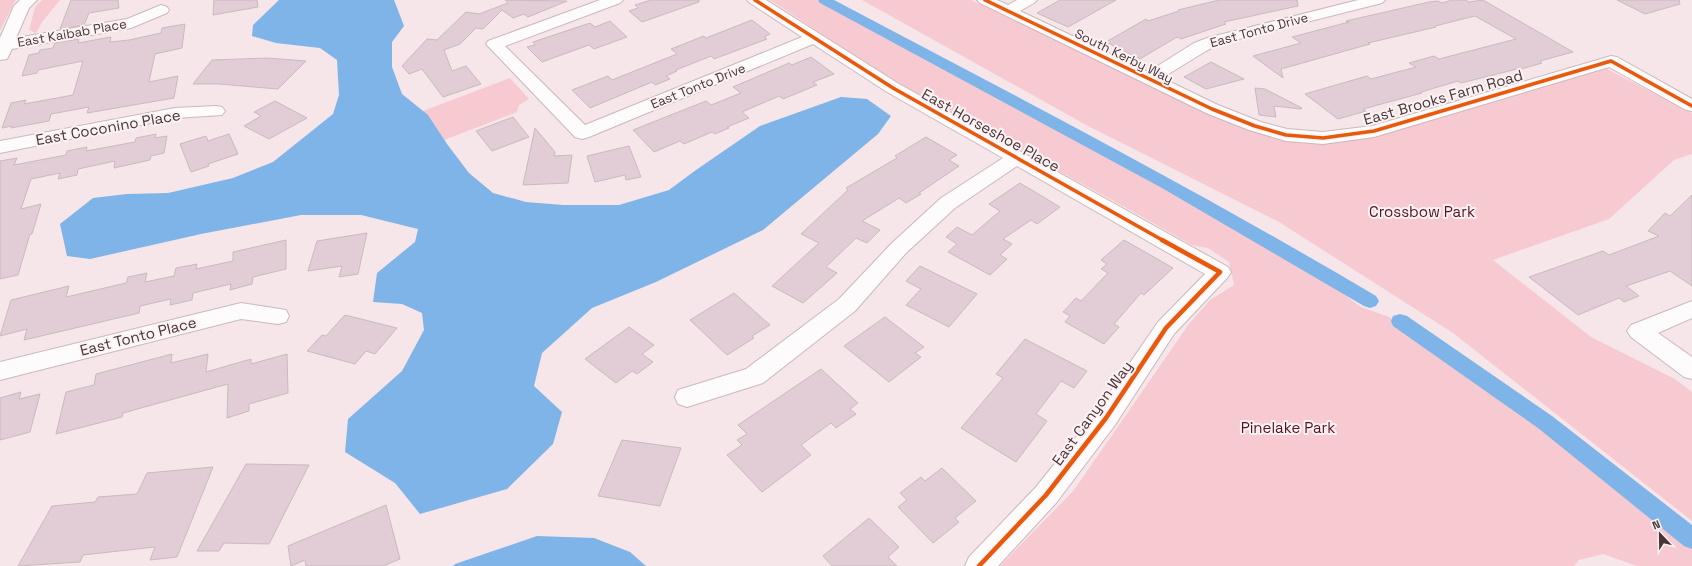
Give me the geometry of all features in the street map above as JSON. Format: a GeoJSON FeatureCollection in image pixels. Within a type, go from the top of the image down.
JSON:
{"type":"FeatureCollection","features":[{"type":"Feature","properties":{"kind":"street"},"geometry":{"type":"LineString","coordinates":[[3,51],[22,6],[29,0]]}},
{"type":"Feature","properties":{"kind":"street","name":"East Tonto Drive"},"geometry":{"type":"LineString","coordinates":[[615,0],[494,44],[582,133],[814,38]]}},
{"type":"Feature","properties":{"kind":"street","name":"East Horseshoe Place"},"geometry":{"type":"LineString","coordinates":[[755,0],[893,88],[1220,272]]}},
{"type":"Feature","properties":{"kind":"street","name":"South Kerby Way"},"geometry":{"type":"LineString","coordinates":[[985,0],[1212,109],[1255,126]]}},
{"type":"Feature","properties":{"kind":"street"},"geometry":{"type":"LineString","coordinates":[[1008,11],[1029,0]]}},
{"type":"Feature","properties":{"kind":"street","name":"East Tonto Drive"},"geometry":{"type":"LineString","coordinates":[[1149,79],[1200,47],[1213,41],[1377,0]]}},
{"type":"Feature","properties":{"kind":"street","name":"East Kaibab Place"},"geometry":{"type":"LineString","coordinates":[[3,51],[131,23],[161,10]]}},
{"type":"Feature","properties":{"kind":"street","name":"East Brooks Farm Road"},"geometry":{"type":"LineString","coordinates":[[1255,126],[1286,135],[1323,138],[1374,131],[1611,61],[1692,106]]}},
{"type":"Feature","properties":{"kind":"street","name":"East Coconino Place"},"geometry":{"type":"LineString","coordinates":[[0,147],[175,113],[216,111]]}},
{"type":"Feature","properties":{"kind":"street","name":"East Horseshoe Place"},"geometry":{"type":"LineString","coordinates":[[687,397],[754,376],[847,305],[899,248],[948,203],[1016,158]]}},
{"type":"Feature","properties":{"kind":"street","name":"East Canyon Way"},"geometry":{"type":"LineString","coordinates":[[979,566],[1046,495],[1106,418],[1166,328],[1220,272]]}},
{"type":"Feature","properties":{"kind":"street"},"geometry":{"type":"LineString","coordinates":[[1692,309],[1639,331],[1692,370]]}},
{"type":"Feature","properties":{"kind":"street","name":"East Tonto Place"},"geometry":{"type":"LineString","coordinates":[[0,371],[241,311],[278,316]]}},
{"type":"Feature","properties":{"kind":"green space"},"geometry":{"type":"Polygon","coordinates":[[[0,0],[16,0],[0,31],[0,0]]]}},
{"type":"Feature","properties":{"kind":"green space"},"geometry":{"type":"Polygon","coordinates":[[[42,0],[60,0],[42,22],[36,33],[29,30],[35,7],[42,0]]]}},
{"type":"Feature","properties":{"kind":"green space","name":"Pinelake Park"},"geometry":{"type":"Polygon","coordinates":[[[770,0],[821,0],[1236,225],[1303,264],[1361,307],[1389,317],[1553,433],[1692,544],[1692,566],[1637,566],[1603,554],[1579,560],[1574,566],[1000,566],[1074,490],[1189,324],[1210,300],[1234,285],[1229,262],[1208,248],[1192,245],[958,117],[883,74],[770,0]]]}},
{"type":"Feature","properties":{"kind":"green space","name":"Crossbow Park"},"geometry":{"type":"Polygon","coordinates":[[[862,0],[971,0],[1189,103],[1285,139],[1366,136],[1605,68],[1692,113],[1692,154],[1674,160],[1609,219],[1493,260],[1591,337],[1675,379],[1692,392],[1692,521],[1453,333],[1279,222],[1088,126],[862,0]]]}},
{"type":"Feature","properties":{"kind":"green space"},"geometry":{"type":"Polygon","coordinates":[[[510,78],[529,99],[519,105],[517,112],[444,140],[423,111],[510,78]]]}},
{"type":"Feature","properties":{"kind":"water"},"geometry":{"type":"Polygon","coordinates":[[[279,0],[394,0],[404,26],[392,42],[392,67],[402,94],[428,115],[447,144],[469,173],[493,193],[526,202],[563,205],[619,205],[669,190],[760,126],[841,97],[867,99],[891,116],[878,134],[763,230],[656,282],[592,308],[542,353],[534,386],[562,412],[553,444],[507,489],[420,514],[395,483],[345,452],[348,419],[402,371],[424,330],[422,313],[402,304],[373,302],[377,273],[415,242],[418,229],[361,215],[301,215],[201,234],[90,259],[67,256],[60,224],[93,198],[127,194],[168,193],[233,178],[273,162],[333,114],[339,95],[337,60],[320,48],[276,43],[252,36],[253,25],[279,0]]]}},
{"type":"Feature","properties":{"kind":"water"},"geometry":{"type":"Polygon","coordinates":[[[537,536],[594,538],[630,552],[646,566],[453,566],[455,564],[537,536]]]}},
{"type":"Feature","properties":{"kind":"building"},"geometry":{"type":"Polygon","coordinates":[[[71,0],[118,0],[119,8],[89,13],[84,25],[60,29],[71,0]]]}},
{"type":"Feature","properties":{"kind":"building"},"geometry":{"type":"Polygon","coordinates":[[[214,0],[257,0],[258,7],[213,15],[214,0]]]}},
{"type":"Feature","properties":{"kind":"building"},"geometry":{"type":"Polygon","coordinates":[[[505,0],[567,1],[528,17],[524,14],[513,18],[502,10],[483,29],[476,28],[460,44],[444,50],[452,71],[466,66],[481,84],[443,97],[422,69],[409,74],[402,66],[427,39],[437,40],[466,12],[479,14],[508,3],[505,0]]]}},
{"type":"Feature","properties":{"kind":"building"},"geometry":{"type":"Polygon","coordinates":[[[651,0],[699,0],[699,2],[642,22],[629,11],[638,8],[635,5],[651,0]]]}},
{"type":"Feature","properties":{"kind":"building"},"geometry":{"type":"Polygon","coordinates":[[[1060,0],[1116,0],[1068,27],[1037,13],[1060,0]]]}},
{"type":"Feature","properties":{"kind":"building"},"geometry":{"type":"Polygon","coordinates":[[[1219,0],[1297,0],[1298,6],[1224,22],[1226,24],[1181,39],[1177,37],[1140,59],[1106,42],[1146,19],[1148,21],[1179,11],[1178,10],[1219,0]]]}},
{"type":"Feature","properties":{"kind":"building"},"geometry":{"type":"Polygon","coordinates":[[[1452,0],[1465,0],[1469,2],[1483,0],[1573,52],[1540,61],[1542,63],[1518,70],[1461,83],[1458,81],[1421,92],[1422,93],[1363,109],[1366,111],[1338,119],[1305,94],[1367,76],[1371,79],[1416,67],[1409,63],[1434,56],[1439,59],[1516,39],[1475,16],[1368,43],[1370,44],[1281,69],[1283,78],[1253,56],[1301,43],[1292,37],[1349,22],[1346,21],[1429,2],[1438,1],[1442,3],[1452,0]]]}},
{"type":"Feature","properties":{"kind":"building"},"geometry":{"type":"Polygon","coordinates":[[[1617,0],[1679,0],[1680,4],[1645,14],[1617,0]]]}},
{"type":"Feature","properties":{"kind":"building"},"geometry":{"type":"Polygon","coordinates":[[[752,20],[770,34],[764,37],[767,39],[714,59],[711,56],[676,70],[677,71],[666,76],[670,79],[655,85],[652,82],[590,108],[572,90],[608,76],[612,80],[677,54],[671,49],[704,36],[706,38],[752,20]]]}},
{"type":"Feature","properties":{"kind":"building"},"geometry":{"type":"Polygon","coordinates":[[[610,21],[627,37],[594,49],[589,45],[542,62],[527,47],[535,45],[533,42],[590,23],[595,27],[610,21]]]}},
{"type":"Feature","properties":{"kind":"building"},"geometry":{"type":"Polygon","coordinates":[[[185,24],[182,48],[155,54],[149,82],[178,76],[174,98],[87,113],[89,107],[51,114],[49,121],[11,128],[12,126],[2,128],[11,103],[26,100],[24,104],[73,95],[83,61],[38,70],[37,73],[22,76],[29,55],[39,53],[40,50],[53,48],[55,43],[79,39],[78,43],[111,37],[110,42],[129,40],[161,33],[162,28],[185,24]]]}},
{"type":"Feature","properties":{"kind":"building"},"geometry":{"type":"Polygon","coordinates":[[[811,57],[834,74],[813,82],[817,85],[783,99],[779,96],[742,112],[749,118],[727,127],[729,128],[715,134],[712,132],[684,144],[680,141],[654,152],[633,130],[706,101],[711,105],[741,93],[733,87],[789,63],[792,65],[811,57]]]}},
{"type":"Feature","properties":{"kind":"building"},"geometry":{"type":"Polygon","coordinates":[[[267,58],[306,61],[278,89],[219,84],[193,84],[212,60],[267,58]]]}},
{"type":"Feature","properties":{"kind":"building"},"geometry":{"type":"Polygon","coordinates":[[[1211,62],[1244,79],[1206,89],[1184,77],[1211,62]]]}},
{"type":"Feature","properties":{"kind":"building"},"geometry":{"type":"Polygon","coordinates":[[[1255,88],[1265,89],[1302,108],[1274,106],[1276,117],[1259,115],[1255,88]]]}},
{"type":"Feature","properties":{"kind":"building"},"geometry":{"type":"Polygon","coordinates":[[[275,101],[307,118],[269,139],[244,126],[261,116],[254,112],[275,101]]]}},
{"type":"Feature","properties":{"kind":"building"},"geometry":{"type":"Polygon","coordinates":[[[513,117],[529,137],[492,151],[476,131],[513,117]]]}},
{"type":"Feature","properties":{"kind":"building"},"geometry":{"type":"Polygon","coordinates":[[[535,128],[555,152],[554,156],[572,155],[568,183],[523,185],[535,128]]]}},
{"type":"Feature","properties":{"kind":"building"},"geometry":{"type":"Polygon","coordinates":[[[156,134],[155,138],[167,136],[164,153],[151,156],[150,160],[114,168],[115,161],[78,169],[77,175],[58,179],[60,173],[31,179],[21,209],[41,204],[32,234],[30,234],[18,275],[0,279],[0,161],[17,158],[14,165],[66,155],[67,151],[87,147],[86,151],[135,142],[136,138],[156,134]]]}},
{"type":"Feature","properties":{"kind":"building"},"geometry":{"type":"Polygon","coordinates":[[[229,134],[238,154],[208,164],[209,166],[191,172],[180,144],[206,136],[208,141],[229,134]]]}},
{"type":"Feature","properties":{"kind":"building"},"geometry":{"type":"Polygon","coordinates":[[[926,137],[957,155],[949,160],[959,166],[919,193],[921,194],[906,203],[899,198],[862,221],[880,230],[867,243],[856,238],[826,267],[837,273],[803,303],[772,286],[819,243],[801,234],[848,190],[846,188],[897,158],[895,156],[926,137]]]}},
{"type":"Feature","properties":{"kind":"building"},"geometry":{"type":"Polygon","coordinates":[[[629,146],[641,177],[626,180],[625,175],[595,182],[587,156],[629,146]]]}},
{"type":"Feature","properties":{"kind":"building"},"geometry":{"type":"Polygon","coordinates":[[[1020,183],[1060,207],[1037,224],[1031,220],[1003,239],[1012,244],[1000,255],[1007,259],[990,275],[948,252],[957,244],[946,237],[957,227],[972,235],[1000,211],[989,204],[1020,183]]]}},
{"type":"Feature","properties":{"kind":"building"},"geometry":{"type":"Polygon","coordinates":[[[1692,195],[1692,286],[1670,271],[1626,286],[1639,296],[1624,302],[1619,298],[1578,315],[1529,277],[1603,251],[1609,255],[1659,236],[1648,231],[1665,213],[1670,216],[1692,195]]]}},
{"type":"Feature","properties":{"kind":"building"},"geometry":{"type":"Polygon","coordinates":[[[367,233],[358,274],[339,277],[342,266],[308,271],[317,241],[367,233]]]}},
{"type":"Feature","properties":{"kind":"building"},"geometry":{"type":"Polygon","coordinates":[[[286,240],[286,269],[253,277],[252,284],[230,290],[231,284],[193,293],[192,300],[170,305],[171,299],[140,306],[139,313],[24,340],[27,329],[0,336],[11,300],[69,286],[66,297],[126,283],[128,277],[147,273],[145,282],[174,276],[176,268],[197,264],[196,269],[233,261],[233,252],[286,240]]]}},
{"type":"Feature","properties":{"kind":"building"},"geometry":{"type":"Polygon","coordinates":[[[1124,240],[1173,268],[1144,295],[1141,293],[1114,324],[1119,327],[1104,344],[1065,322],[1070,316],[1063,312],[1076,298],[1081,301],[1108,273],[1101,269],[1107,264],[1101,260],[1124,240]]]}},
{"type":"Feature","properties":{"kind":"building"},"geometry":{"type":"Polygon","coordinates":[[[920,266],[977,294],[949,327],[906,305],[921,289],[906,281],[920,266]]]}},
{"type":"Feature","properties":{"kind":"building"},"geometry":{"type":"Polygon","coordinates":[[[734,293],[770,325],[752,336],[754,338],[727,355],[690,320],[734,293]]]}},
{"type":"Feature","properties":{"kind":"building"},"geometry":{"type":"Polygon","coordinates":[[[345,315],[397,328],[375,354],[366,351],[355,364],[307,351],[322,335],[326,336],[345,315]]]}},
{"type":"Feature","properties":{"kind":"building"},"geometry":{"type":"Polygon","coordinates":[[[885,317],[924,347],[915,353],[921,357],[889,382],[844,346],[885,317]]]}},
{"type":"Feature","properties":{"kind":"building"},"geometry":{"type":"Polygon","coordinates":[[[629,327],[654,345],[642,354],[653,362],[637,374],[632,371],[616,383],[585,359],[629,327]]]}},
{"type":"Feature","properties":{"kind":"building"},"geometry":{"type":"Polygon","coordinates":[[[1025,339],[1087,371],[1074,388],[1061,381],[1036,414],[1047,421],[1016,462],[961,428],[1003,378],[996,374],[1025,339]]]}},
{"type":"Feature","properties":{"kind":"building"},"geometry":{"type":"Polygon","coordinates":[[[172,354],[171,363],[208,354],[206,372],[251,359],[251,364],[287,354],[288,393],[249,404],[249,411],[227,418],[228,384],[123,413],[122,417],[56,434],[66,392],[94,385],[96,374],[172,354]]]}},
{"type":"Feature","properties":{"kind":"building"},"geometry":{"type":"Polygon","coordinates":[[[821,369],[858,403],[850,409],[856,414],[836,428],[831,423],[801,445],[811,455],[762,492],[727,455],[742,445],[737,440],[747,434],[738,425],[821,369]]]}},
{"type":"Feature","properties":{"kind":"building"},"geometry":{"type":"Polygon","coordinates":[[[21,392],[19,399],[40,394],[30,432],[0,440],[0,398],[21,392]]]}},
{"type":"Feature","properties":{"kind":"building"},"geometry":{"type":"Polygon","coordinates":[[[622,440],[681,448],[660,506],[598,496],[622,440]]]}},
{"type":"Feature","properties":{"kind":"building"},"geometry":{"type":"Polygon","coordinates":[[[246,464],[309,465],[269,544],[224,543],[219,551],[197,551],[246,464]]]}},
{"type":"Feature","properties":{"kind":"building"},"geometry":{"type":"Polygon","coordinates":[[[213,467],[177,557],[150,560],[155,547],[83,555],[80,562],[18,566],[52,506],[95,502],[98,497],[137,494],[147,473],[213,467]]]}},
{"type":"Feature","properties":{"kind":"building"},"geometry":{"type":"Polygon","coordinates":[[[942,468],[976,501],[955,518],[959,522],[933,543],[898,507],[907,500],[900,493],[921,477],[925,481],[942,468]]]}},
{"type":"Feature","properties":{"kind":"building"},"geometry":{"type":"Polygon","coordinates":[[[386,505],[400,559],[383,566],[306,566],[305,560],[291,566],[288,546],[386,505]]]}},
{"type":"Feature","properties":{"kind":"building"},"geometry":{"type":"Polygon","coordinates":[[[869,518],[899,547],[888,557],[897,566],[832,566],[823,556],[869,518]]]}},
{"type":"Feature","properties":{"kind":"waterway"},"geometry":{"type":"LineString","coordinates":[[824,0],[1168,184],[1370,301]]}},
{"type":"Feature","properties":{"kind":"waterway"},"geometry":{"type":"LineString","coordinates":[[1400,321],[1545,422],[1692,539]]}},
{"type":"Feature","properties":{"kind":"cycle path"},"geometry":{"type":"LineString","coordinates":[[755,0],[893,88],[1220,272],[1166,328],[1106,418],[1046,495],[979,566]]}},
{"type":"Feature","properties":{"kind":"cycle path"},"geometry":{"type":"LineString","coordinates":[[985,0],[1212,109],[1255,126],[1286,135],[1323,138],[1374,131],[1611,61],[1692,106]]}}]}
